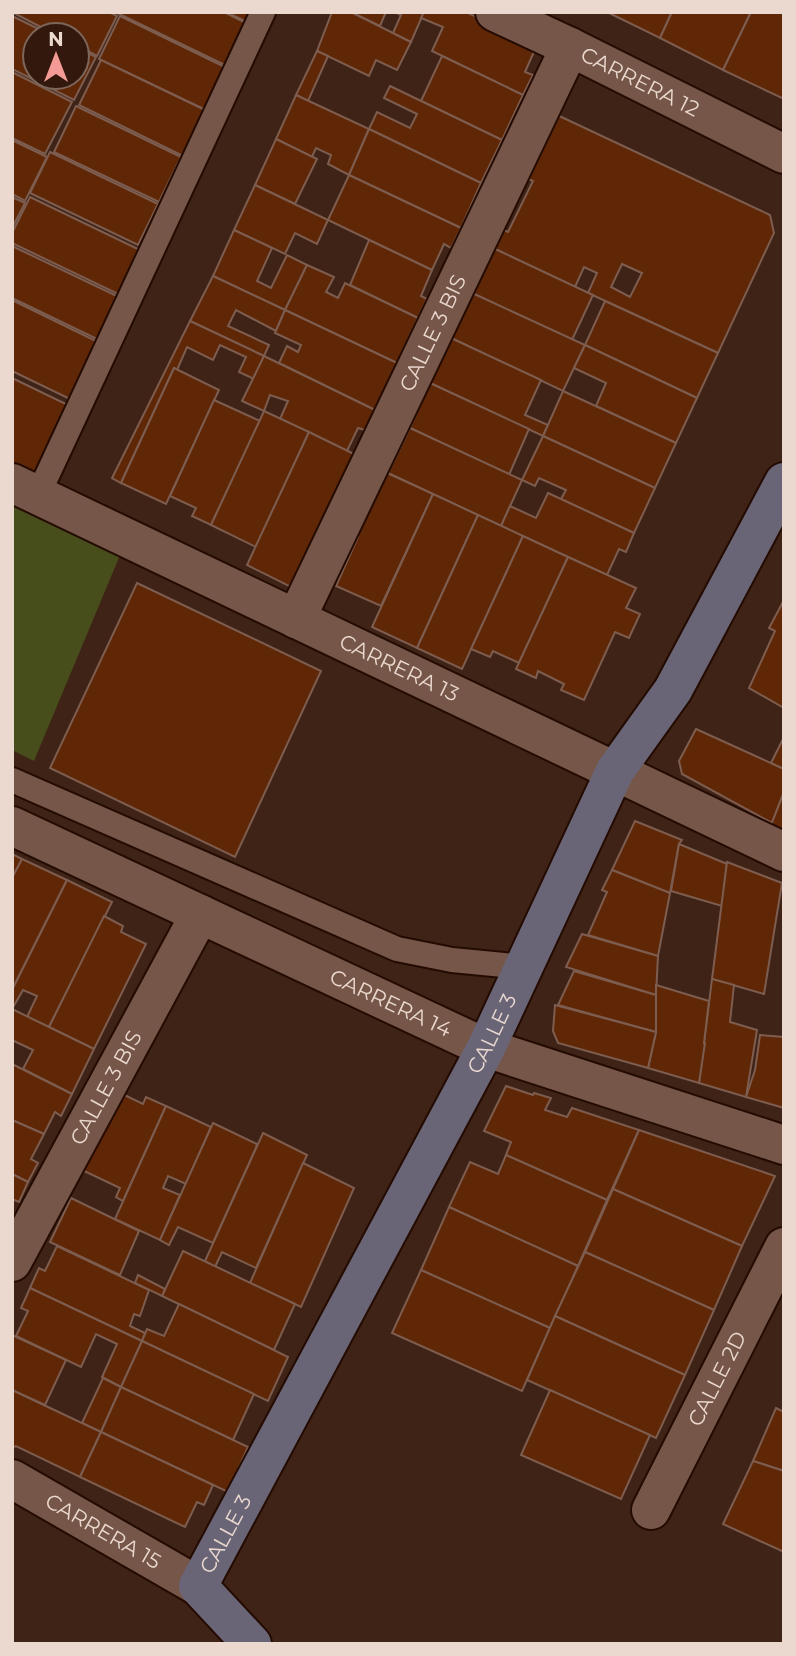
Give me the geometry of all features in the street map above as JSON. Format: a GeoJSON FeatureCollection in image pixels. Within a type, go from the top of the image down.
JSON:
{"type":"FeatureCollection","features":[{"type":"Feature","properties":{"kind":"main road","name":"CALLE 3"},"geometry":{"type":"LineString","coordinates":[[198,1586],[486,1048],[615,771],[673,690],[784,482]]}},
{"type":"Feature","properties":{"kind":"main road","name":"CARRERA 15"},"geometry":{"type":"LineString","coordinates":[[198,1586],[252,1644]]}},
{"type":"Feature","properties":{"kind":"street","name":"CARRERA 12"},"geometry":{"type":"LineString","coordinates":[[495,12],[784,154]]}},
{"type":"Feature","properties":{"kind":"street","name":"CALLE 3 BIS"},"geometry":{"type":"LineString","coordinates":[[296,619],[570,47]]}},
{"type":"Feature","properties":{"kind":"street","name":"CARRERA 13"},"geometry":{"type":"LineString","coordinates":[[25,489],[784,852]]}},
{"type":"Feature","properties":{"kind":"street","name":"CARRERA 14"},"geometry":{"type":"LineString","coordinates":[[12,826],[486,1048],[784,1145]]}},
{"type":"Feature","properties":{"kind":"street","name":"CALLE 3 BIS"},"geometry":{"type":"LineString","coordinates":[[12,1262],[200,914]]}},
{"type":"Feature","properties":{"kind":"street","name":"CALLE 2D"},"geometry":{"type":"LineString","coordinates":[[651,1510],[784,1247]]}},
{"type":"Feature","properties":{"kind":"street","name":"CARRERA 15"},"geometry":{"type":"LineString","coordinates":[[12,1479],[198,1586]]}},
{"type":"Feature","properties":{"kind":"lane"},"geometry":{"type":"LineString","coordinates":[[25,489],[263,12]]}},
{"type":"Feature","properties":{"kind":"lane"},"geometry":{"type":"LineString","coordinates":[[12,780],[397,949],[452,960],[524,967]]}},
{"type":"Feature","properties":{"kind":"green space"},"geometry":{"type":"Polygon","coordinates":[[[12,496],[123,548],[34,761],[12,750],[12,496]]]}},
{"type":"Feature","properties":{"kind":"building"},"geometry":{"type":"Polygon","coordinates":[[[12,12],[109,12],[117,16],[97,56],[91,53],[91,21],[29,21],[12,12]]]}},
{"type":"Feature","properties":{"kind":"building"},"geometry":{"type":"Polygon","coordinates":[[[115,12],[224,12],[250,25],[229,67],[115,12]]]}},
{"type":"Feature","properties":{"kind":"building"},"geometry":{"type":"Polygon","coordinates":[[[226,12],[257,12],[251,24],[226,12]]]}},
{"type":"Feature","properties":{"kind":"building"},"geometry":{"type":"Polygon","coordinates":[[[332,12],[351,12],[411,42],[397,70],[376,60],[369,76],[317,51],[332,12]]]}},
{"type":"Feature","properties":{"kind":"building"},"geometry":{"type":"Polygon","coordinates":[[[351,12],[386,12],[380,26],[351,12]]]}},
{"type":"Feature","properties":{"kind":"building"},"geometry":{"type":"Polygon","coordinates":[[[395,12],[424,12],[411,42],[393,33],[401,15],[395,12]]]}},
{"type":"Feature","properties":{"kind":"building"},"geometry":{"type":"Polygon","coordinates":[[[424,12],[466,12],[537,45],[525,72],[533,75],[523,95],[432,51],[443,27],[421,18],[424,12]]]}},
{"type":"Feature","properties":{"kind":"building"},"geometry":{"type":"Polygon","coordinates":[[[607,12],[672,12],[660,38],[607,12]]]}},
{"type":"Feature","properties":{"kind":"building"},"geometry":{"type":"Polygon","coordinates":[[[672,12],[751,12],[723,70],[660,38],[672,12]]]}},
{"type":"Feature","properties":{"kind":"building"},"geometry":{"type":"Polygon","coordinates":[[[751,12],[784,12],[784,99],[723,70],[751,12]]]}},
{"type":"Feature","properties":{"kind":"building"},"geometry":{"type":"Polygon","coordinates":[[[12,16],[22,21],[21,74],[12,69],[12,16]]]}},
{"type":"Feature","properties":{"kind":"building"},"geometry":{"type":"Polygon","coordinates":[[[120,16],[231,70],[210,112],[99,59],[120,16]]]}},
{"type":"Feature","properties":{"kind":"building"},"geometry":{"type":"Polygon","coordinates":[[[317,51],[328,56],[308,101],[296,95],[317,51]]]}},
{"type":"Feature","properties":{"kind":"building"},"geometry":{"type":"Polygon","coordinates":[[[442,56],[523,95],[502,140],[421,101],[442,56]]]}},
{"type":"Feature","properties":{"kind":"building"},"geometry":{"type":"Polygon","coordinates":[[[101,60],[205,110],[183,156],[79,105],[86,91],[91,91],[91,80],[101,60]]]}},
{"type":"Feature","properties":{"kind":"building"},"geometry":{"type":"Polygon","coordinates":[[[12,72],[21,76],[21,91],[50,91],[72,102],[45,154],[12,138],[12,72]]]}},
{"type":"Feature","properties":{"kind":"building"},"geometry":{"type":"Polygon","coordinates":[[[390,86],[502,140],[481,183],[369,129],[377,112],[410,128],[417,114],[384,98],[390,86]]]}},
{"type":"Feature","properties":{"kind":"building"},"geometry":{"type":"Polygon","coordinates":[[[56,91],[79,91],[74,100],[56,91]]]}},
{"type":"Feature","properties":{"kind":"building"},"geometry":{"type":"Polygon","coordinates":[[[296,95],[369,129],[349,175],[328,164],[331,155],[316,148],[312,157],[276,139],[296,95]]]}},
{"type":"Feature","properties":{"kind":"building"},"geometry":{"type":"Polygon","coordinates":[[[76,106],[181,157],[159,202],[54,152],[76,106]]]}},
{"type":"Feature","properties":{"kind":"building"},"geometry":{"type":"Polygon","coordinates":[[[555,114],[770,215],[774,233],[718,353],[588,293],[597,273],[584,267],[575,287],[493,248],[502,229],[508,232],[533,181],[526,178],[555,114]],[[622,264],[611,287],[630,297],[642,273],[622,264]]]}},
{"type":"Feature","properties":{"kind":"building"},"geometry":{"type":"Polygon","coordinates":[[[369,129],[481,183],[461,228],[349,175],[369,129]]]}},
{"type":"Feature","properties":{"kind":"building"},"geometry":{"type":"Polygon","coordinates":[[[276,139],[317,159],[295,204],[255,185],[276,139]]]}},
{"type":"Feature","properties":{"kind":"building"},"geometry":{"type":"Polygon","coordinates":[[[12,140],[47,157],[25,201],[12,194],[12,140]]]}},
{"type":"Feature","properties":{"kind":"building"},"geometry":{"type":"Polygon","coordinates":[[[50,152],[158,204],[138,245],[30,193],[50,152]]]}},
{"type":"Feature","properties":{"kind":"building"},"geometry":{"type":"Polygon","coordinates":[[[349,175],[461,228],[451,248],[444,244],[432,270],[328,220],[349,175]]]}},
{"type":"Feature","properties":{"kind":"building"},"geometry":{"type":"Polygon","coordinates":[[[255,185],[328,220],[317,244],[295,233],[285,254],[234,230],[255,185]]]}},
{"type":"Feature","properties":{"kind":"building"},"geometry":{"type":"Polygon","coordinates":[[[12,197],[25,203],[12,228],[12,197]]]}},
{"type":"Feature","properties":{"kind":"building"},"geometry":{"type":"Polygon","coordinates":[[[30,197],[142,251],[120,295],[12,243],[12,233],[30,197]]]}},
{"type":"Feature","properties":{"kind":"building"},"geometry":{"type":"Polygon","coordinates":[[[234,230],[272,248],[257,281],[271,288],[287,255],[307,265],[285,310],[213,276],[234,230]]]}},
{"type":"Feature","properties":{"kind":"building"},"geometry":{"type":"Polygon","coordinates":[[[369,240],[432,270],[421,296],[427,299],[418,318],[350,285],[369,240]]]}},
{"type":"Feature","properties":{"kind":"building"},"geometry":{"type":"Polygon","coordinates":[[[12,246],[121,298],[101,341],[12,298],[12,246]]]}},
{"type":"Feature","properties":{"kind":"building"},"geometry":{"type":"Polygon","coordinates":[[[493,248],[593,295],[572,340],[472,293],[493,248]]]}},
{"type":"Feature","properties":{"kind":"building"},"geometry":{"type":"Polygon","coordinates":[[[307,265],[334,277],[326,292],[338,298],[345,283],[418,318],[397,363],[285,310],[307,265]]]}},
{"type":"Feature","properties":{"kind":"building"},"geometry":{"type":"Polygon","coordinates":[[[213,276],[285,310],[276,331],[236,310],[228,326],[269,345],[264,356],[190,321],[213,276]]]}},
{"type":"Feature","properties":{"kind":"building"},"geometry":{"type":"Polygon","coordinates":[[[472,293],[585,345],[563,391],[451,338],[472,293]]]}},
{"type":"Feature","properties":{"kind":"building"},"geometry":{"type":"Polygon","coordinates":[[[12,300],[102,344],[74,401],[12,371],[12,300]]]}},
{"type":"Feature","properties":{"kind":"building"},"geometry":{"type":"Polygon","coordinates":[[[605,301],[718,353],[697,398],[585,345],[605,301]]]}},
{"type":"Feature","properties":{"kind":"building"},"geometry":{"type":"Polygon","coordinates":[[[285,310],[397,363],[375,410],[279,363],[287,346],[298,352],[301,345],[275,333],[285,310]]]}},
{"type":"Feature","properties":{"kind":"building"},"geometry":{"type":"Polygon","coordinates":[[[190,321],[264,356],[254,379],[239,372],[246,357],[220,345],[213,360],[187,347],[177,370],[174,368],[121,483],[112,478],[190,321]]]}},
{"type":"Feature","properties":{"kind":"building"},"geometry":{"type":"Polygon","coordinates":[[[451,338],[541,380],[525,415],[548,425],[543,436],[430,383],[451,338]]]}},
{"type":"Feature","properties":{"kind":"building"},"geometry":{"type":"Polygon","coordinates":[[[585,345],[697,398],[676,443],[596,406],[606,383],[574,368],[585,345]]]}},
{"type":"Feature","properties":{"kind":"building"},"geometry":{"type":"Polygon","coordinates":[[[264,356],[375,410],[365,430],[358,428],[347,451],[280,419],[288,401],[270,395],[264,411],[242,401],[264,356]]]}},
{"type":"Feature","properties":{"kind":"building"},"geometry":{"type":"Polygon","coordinates":[[[174,368],[219,390],[166,504],[121,483],[174,368]]]}},
{"type":"Feature","properties":{"kind":"building"},"geometry":{"type":"Polygon","coordinates":[[[12,378],[68,405],[34,476],[12,466],[12,378]]]}},
{"type":"Feature","properties":{"kind":"building"},"geometry":{"type":"Polygon","coordinates":[[[430,383],[529,429],[509,475],[410,428],[430,383]]]}},
{"type":"Feature","properties":{"kind":"building"},"geometry":{"type":"Polygon","coordinates":[[[563,391],[676,443],[655,488],[543,436],[563,391]]]}},
{"type":"Feature","properties":{"kind":"building"},"geometry":{"type":"Polygon","coordinates":[[[214,400],[260,421],[211,525],[192,516],[196,508],[170,496],[214,400]]]}},
{"type":"Feature","properties":{"kind":"building"},"geometry":{"type":"Polygon","coordinates":[[[264,411],[309,432],[256,547],[211,525],[264,411]]]}},
{"type":"Feature","properties":{"kind":"building"},"geometry":{"type":"Polygon","coordinates":[[[410,428],[522,480],[501,526],[388,473],[410,428]]]}},
{"type":"Feature","properties":{"kind":"building"},"geometry":{"type":"Polygon","coordinates":[[[309,432],[354,454],[293,588],[247,565],[309,432]]]}},
{"type":"Feature","properties":{"kind":"building"},"geometry":{"type":"Polygon","coordinates":[[[543,436],[655,488],[634,533],[561,499],[566,490],[539,478],[535,486],[522,480],[543,436]]]}},
{"type":"Feature","properties":{"kind":"building"},"geometry":{"type":"Polygon","coordinates":[[[383,471],[433,494],[381,606],[336,586],[358,537],[353,535],[383,471]]]}},
{"type":"Feature","properties":{"kind":"building"},"geometry":{"type":"Polygon","coordinates":[[[548,493],[634,533],[626,552],[619,549],[607,575],[501,526],[510,506],[536,518],[548,493]]]}},
{"type":"Feature","properties":{"kind":"building"},"geometry":{"type":"Polygon","coordinates":[[[433,494],[478,515],[417,648],[372,627],[433,494]]]}},
{"type":"Feature","properties":{"kind":"building"},"geometry":{"type":"Polygon","coordinates":[[[478,515],[523,536],[462,669],[417,648],[478,515]]]}},
{"type":"Feature","properties":{"kind":"building"},"geometry":{"type":"Polygon","coordinates":[[[523,536],[568,557],[519,663],[493,651],[490,657],[471,649],[523,536]]]}},
{"type":"Feature","properties":{"kind":"building"},"geometry":{"type":"Polygon","coordinates":[[[568,557],[636,588],[626,608],[640,614],[629,638],[615,632],[584,700],[561,690],[564,684],[538,671],[536,678],[516,669],[568,557]]]}},
{"type":"Feature","properties":{"kind":"building"},"geometry":{"type":"Polygon","coordinates":[[[137,583],[321,671],[235,857],[50,768],[137,583]]]}},
{"type":"Feature","properties":{"kind":"building"},"geometry":{"type":"Polygon","coordinates":[[[784,600],[784,708],[749,688],[775,631],[769,628],[784,600]]]}},
{"type":"Feature","properties":{"kind":"building"},"geometry":{"type":"Polygon","coordinates":[[[696,729],[784,769],[784,792],[772,823],[682,774],[679,761],[696,729]]]}},
{"type":"Feature","properties":{"kind":"building"},"geometry":{"type":"Polygon","coordinates":[[[784,737],[784,769],[771,763],[784,737]]]}},
{"type":"Feature","properties":{"kind":"building"},"geometry":{"type":"Polygon","coordinates":[[[784,792],[784,830],[771,825],[784,792]]]}},
{"type":"Feature","properties":{"kind":"building"},"geometry":{"type":"Polygon","coordinates":[[[635,821],[682,840],[670,893],[612,870],[635,821]]]}},
{"type":"Feature","properties":{"kind":"building"},"geometry":{"type":"Polygon","coordinates":[[[679,844],[727,864],[722,906],[671,891],[679,844]]]}},
{"type":"Feature","properties":{"kind":"building"},"geometry":{"type":"Polygon","coordinates":[[[12,854],[22,859],[12,878],[12,854]]]}},
{"type":"Feature","properties":{"kind":"building"},"geometry":{"type":"Polygon","coordinates":[[[22,859],[67,880],[12,990],[12,878],[22,859]]]}},
{"type":"Feature","properties":{"kind":"building"},"geometry":{"type":"Polygon","coordinates":[[[727,862],[782,883],[764,994],[712,979],[727,862]]]}},
{"type":"Feature","properties":{"kind":"building"},"geometry":{"type":"Polygon","coordinates":[[[612,870],[670,893],[658,956],[588,935],[607,892],[602,890],[612,870]]]}},
{"type":"Feature","properties":{"kind":"building"},"geometry":{"type":"Polygon","coordinates":[[[67,880],[112,902],[49,1027],[27,1017],[37,996],[23,990],[12,1009],[12,990],[67,880]]]}},
{"type":"Feature","properties":{"kind":"building"},"geometry":{"type":"Polygon","coordinates":[[[104,916],[123,926],[121,932],[146,944],[94,1049],[49,1027],[104,916]]]}},
{"type":"Feature","properties":{"kind":"building"},"geometry":{"type":"Polygon","coordinates":[[[582,934],[658,956],[656,995],[566,967],[582,934]]]}},
{"type":"Feature","properties":{"kind":"building"},"geometry":{"type":"Polygon","coordinates":[[[574,971],[656,995],[656,1032],[558,1005],[574,971]]]}},
{"type":"Feature","properties":{"kind":"building"},"geometry":{"type":"Polygon","coordinates":[[[712,979],[734,985],[730,1022],[757,1030],[746,1097],[699,1083],[712,979]]]}},
{"type":"Feature","properties":{"kind":"building"},"geometry":{"type":"Polygon","coordinates":[[[656,985],[709,1001],[699,1083],[648,1068],[656,1032],[656,985]]]}},
{"type":"Feature","properties":{"kind":"building"},"geometry":{"type":"Polygon","coordinates":[[[555,1005],[656,1032],[648,1068],[558,1043],[553,1031],[555,1005]]]}},
{"type":"Feature","properties":{"kind":"building"},"geometry":{"type":"Polygon","coordinates":[[[12,1009],[94,1049],[72,1094],[23,1069],[33,1050],[12,1040],[12,1009]]]}},
{"type":"Feature","properties":{"kind":"building"},"geometry":{"type":"Polygon","coordinates":[[[760,1035],[784,1037],[784,1108],[746,1097],[755,1070],[760,1035]]]}},
{"type":"Feature","properties":{"kind":"building"},"geometry":{"type":"Polygon","coordinates":[[[14,1065],[72,1094],[61,1116],[55,1112],[44,1134],[12,1120],[14,1065]]]}},
{"type":"Feature","properties":{"kind":"building"},"geometry":{"type":"Polygon","coordinates":[[[506,1086],[551,1098],[545,1110],[567,1117],[572,1108],[639,1130],[607,1200],[506,1155],[511,1142],[484,1131],[506,1086]]]}},
{"type":"Feature","properties":{"kind":"building"},"geometry":{"type":"Polygon","coordinates":[[[118,1092],[143,1104],[146,1097],[166,1106],[123,1201],[116,1197],[120,1188],[82,1170],[118,1092]]]}},
{"type":"Feature","properties":{"kind":"building"},"geometry":{"type":"Polygon","coordinates":[[[166,1106],[211,1127],[186,1184],[168,1176],[163,1188],[180,1195],[160,1240],[115,1219],[166,1106]]]}},
{"type":"Feature","properties":{"kind":"building"},"geometry":{"type":"Polygon","coordinates":[[[12,1120],[44,1134],[31,1159],[38,1163],[28,1182],[12,1174],[12,1120]]]}},
{"type":"Feature","properties":{"kind":"building"},"geometry":{"type":"Polygon","coordinates":[[[213,1123],[257,1144],[256,1148],[213,1243],[178,1227],[169,1245],[160,1240],[213,1123]]]}},
{"type":"Feature","properties":{"kind":"building"},"geometry":{"type":"Polygon","coordinates":[[[639,1130],[775,1176],[742,1246],[613,1189],[639,1130]]]}},
{"type":"Feature","properties":{"kind":"building"},"geometry":{"type":"Polygon","coordinates":[[[263,1133],[307,1155],[256,1268],[222,1252],[215,1267],[205,1261],[263,1133]]]}},
{"type":"Feature","properties":{"kind":"building"},"geometry":{"type":"Polygon","coordinates":[[[506,1155],[607,1200],[578,1266],[449,1207],[470,1162],[498,1174],[506,1155]]]}},
{"type":"Feature","properties":{"kind":"building"},"geometry":{"type":"Polygon","coordinates":[[[303,1163],[354,1188],[301,1307],[250,1283],[303,1163]]]}},
{"type":"Feature","properties":{"kind":"building"},"geometry":{"type":"Polygon","coordinates":[[[12,1174],[28,1182],[19,1202],[12,1199],[12,1174]]]}},
{"type":"Feature","properties":{"kind":"building"},"geometry":{"type":"Polygon","coordinates":[[[613,1189],[742,1246],[714,1310],[585,1252],[613,1189]]]}},
{"type":"Feature","properties":{"kind":"building"},"geometry":{"type":"Polygon","coordinates":[[[71,1198],[139,1231],[120,1275],[50,1242],[71,1198]]]}},
{"type":"Feature","properties":{"kind":"building"},"geometry":{"type":"Polygon","coordinates":[[[449,1207],[578,1266],[550,1328],[421,1270],[449,1207]]]}},
{"type":"Feature","properties":{"kind":"building"},"geometry":{"type":"Polygon","coordinates":[[[57,1246],[149,1290],[140,1316],[134,1314],[130,1326],[145,1333],[142,1341],[30,1288],[39,1268],[45,1271],[57,1246]]]}},
{"type":"Feature","properties":{"kind":"building"},"geometry":{"type":"Polygon","coordinates":[[[183,1251],[295,1304],[274,1350],[162,1296],[183,1251]]]}},
{"type":"Feature","properties":{"kind":"building"},"geometry":{"type":"Polygon","coordinates":[[[585,1252],[714,1310],[685,1375],[555,1316],[585,1252]]]}},
{"type":"Feature","properties":{"kind":"building"},"geometry":{"type":"Polygon","coordinates":[[[421,1270],[550,1328],[522,1391],[392,1333],[421,1270]]]}},
{"type":"Feature","properties":{"kind":"building"},"geometry":{"type":"Polygon","coordinates":[[[138,1275],[165,1289],[162,1296],[135,1283],[138,1275]]]}},
{"type":"Feature","properties":{"kind":"building"},"geometry":{"type":"Polygon","coordinates":[[[30,1288],[142,1341],[121,1387],[102,1377],[117,1344],[96,1334],[81,1367],[16,1336],[28,1311],[21,1308],[30,1288]]]}},
{"type":"Feature","properties":{"kind":"building"},"geometry":{"type":"Polygon","coordinates":[[[179,1304],[288,1357],[268,1401],[142,1341],[147,1329],[164,1336],[179,1304]]]}},
{"type":"Feature","properties":{"kind":"building"},"geometry":{"type":"Polygon","coordinates":[[[555,1316],[685,1375],[656,1438],[527,1380],[555,1316]]]}},
{"type":"Feature","properties":{"kind":"building"},"geometry":{"type":"Polygon","coordinates":[[[12,1335],[66,1360],[45,1405],[12,1390],[12,1335]]]}},
{"type":"Feature","properties":{"kind":"building"},"geometry":{"type":"Polygon","coordinates":[[[142,1341],[254,1394],[233,1440],[121,1387],[142,1341]]]}},
{"type":"Feature","properties":{"kind":"building"},"geometry":{"type":"Polygon","coordinates":[[[103,1378],[121,1387],[101,1432],[82,1423],[103,1378]]]}},
{"type":"Feature","properties":{"kind":"building"},"geometry":{"type":"Polygon","coordinates":[[[121,1387],[248,1447],[228,1492],[101,1432],[121,1387]]]}},
{"type":"Feature","properties":{"kind":"building"},"geometry":{"type":"Polygon","coordinates":[[[12,1390],[101,1432],[80,1477],[16,1446],[12,1448],[12,1390]]]}},
{"type":"Feature","properties":{"kind":"building"},"geometry":{"type":"Polygon","coordinates":[[[550,1390],[650,1435],[621,1499],[521,1455],[550,1390]]]}},
{"type":"Feature","properties":{"kind":"building"},"geometry":{"type":"Polygon","coordinates":[[[776,1408],[784,1412],[784,1471],[753,1461],[776,1408]]]}},
{"type":"Feature","properties":{"kind":"building"},"geometry":{"type":"Polygon","coordinates":[[[101,1432],[213,1485],[204,1505],[197,1502],[185,1527],[80,1477],[101,1432]]]}},
{"type":"Feature","properties":{"kind":"building"},"geometry":{"type":"Polygon","coordinates":[[[753,1461],[784,1471],[784,1552],[723,1524],[753,1461]]]}}]}
